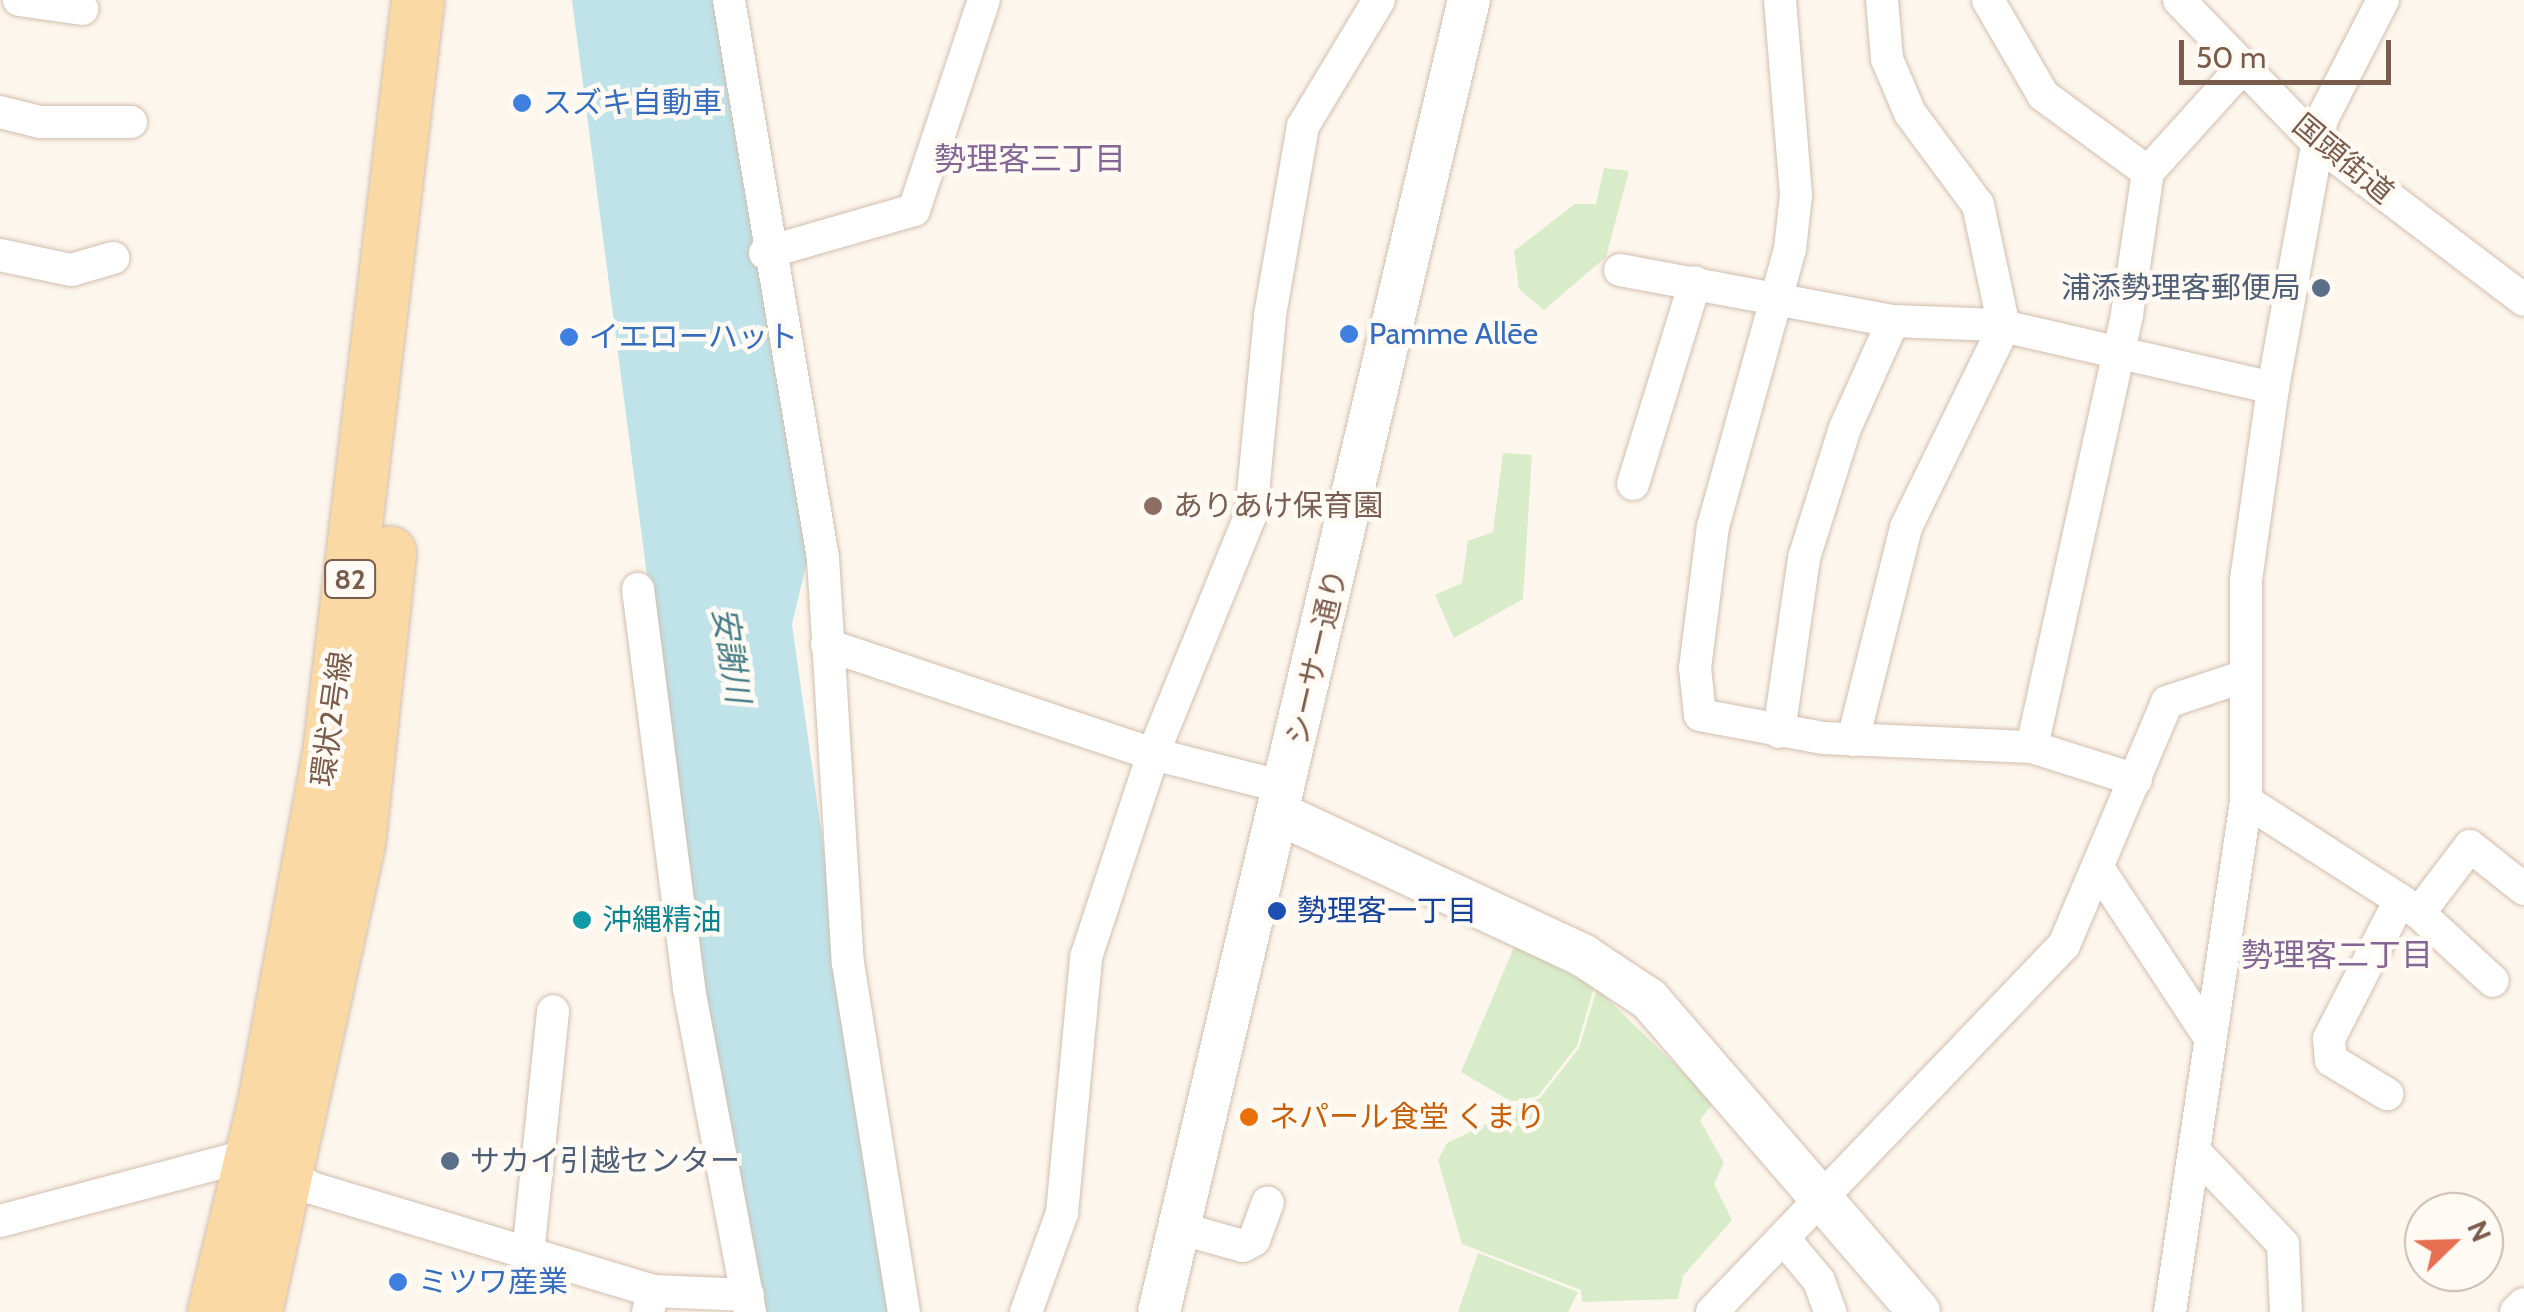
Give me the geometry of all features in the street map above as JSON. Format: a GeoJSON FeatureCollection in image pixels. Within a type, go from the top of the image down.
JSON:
{"type":"FeatureCollection","features":[{"type":"Feature","properties":{"kind":"main road","name":"環状2号線"},"geometry":{"type":"LineString","coordinates":[[256,1312],[272,1161],[329,754],[418,0]]}},
{"type":"Feature","properties":{"kind":"main road","name":"環状2号線"},"geometry":{"type":"LineString","coordinates":[[214,1312],[272,1161],[358,844],[454,0]]}},
{"type":"Feature","properties":{"kind":"street"},"geometry":{"type":"LineString","coordinates":[[19,0],[82,9]]}},
{"type":"Feature","properties":{"kind":"street"},"geometry":{"type":"LineString","coordinates":[[729,0],[765,253],[823,558],[848,963],[904,1312]]}},
{"type":"Feature","properties":{"kind":"street"},"geometry":{"type":"LineString","coordinates":[[765,253],[914,210],[984,0]]}},
{"type":"Feature","properties":{"kind":"street"},"geometry":{"type":"LineString","coordinates":[[1026,1312],[1062,1213],[1086,957],[1153,754],[1250,514],[1270,316],[1302,126],[1379,0]]}},
{"type":"Feature","properties":{"kind":"street","name":"シーサー通り"},"geometry":{"type":"LineString","coordinates":[[1159,1312],[1283,801],[1469,0]]}},
{"type":"Feature","properties":{"kind":"street"},"geometry":{"type":"LineString","coordinates":[[1780,0],[1796,195],[1777,296],[1713,526],[1696,668],[1700,715],[1779,732],[1853,740],[2032,747],[2136,780]]}},
{"type":"Feature","properties":{"kind":"street"},"geometry":{"type":"LineString","coordinates":[[1853,740],[1906,527],[2004,327],[1978,205],[1910,113],[1887,59],[1882,0]]}},
{"type":"Feature","properties":{"kind":"street"},"geometry":{"type":"LineString","coordinates":[[1988,0],[2044,95],[2148,172]]}},
{"type":"Feature","properties":{"kind":"street","name":"国頭街道"},"geometry":{"type":"LineString","coordinates":[[2179,0],[2316,142],[2524,300]]}},
{"type":"Feature","properties":{"kind":"street"},"geometry":{"type":"LineString","coordinates":[[2170,1312],[2246,801],[2246,580],[2273,388],[2316,142],[2383,0]]}},
{"type":"Feature","properties":{"kind":"street"},"geometry":{"type":"LineString","coordinates":[[2032,747],[2117,357],[2148,172],[2242,68]]}},
{"type":"Feature","properties":{"kind":"street"},"geometry":{"type":"LineString","coordinates":[[0,112],[40,122],[130,122]]}},
{"type":"Feature","properties":{"kind":"street"},"geometry":{"type":"LineString","coordinates":[[0,255],[71,270],[113,258]]}},
{"type":"Feature","properties":{"kind":"street"},"geometry":{"type":"LineString","coordinates":[[1620,270],[1777,296],[1893,321],[2004,327],[2117,357],[2273,388]]}},
{"type":"Feature","properties":{"kind":"street"},"geometry":{"type":"LineString","coordinates":[[1633,484],[1695,282]]}},
{"type":"Feature","properties":{"kind":"street"},"geometry":{"type":"LineString","coordinates":[[1779,732],[1804,558],[1845,428],[1893,321]]}},
{"type":"Feature","properties":{"kind":"street"},"geometry":{"type":"LineString","coordinates":[[0,1221],[272,1161],[312,1188],[528,1254],[650,1301],[749,1303],[689,989],[638,588]]}},
{"type":"Feature","properties":{"kind":"street"},"geometry":{"type":"LineString","coordinates":[[827,645],[1283,801],[1619,976],[1680,1027],[1919,1312]]}},
{"type":"Feature","properties":{"kind":"street"},"geometry":{"type":"LineString","coordinates":[[1712,1312],[1784,1240],[1939,1065],[2064,945],[2176,694],[2245,676]]}},
{"type":"Feature","properties":{"kind":"street"},"geometry":{"type":"LineString","coordinates":[[2246,801],[2410,906],[2494,981]]}},
{"type":"Feature","properties":{"kind":"street"},"geometry":{"type":"LineString","coordinates":[[2388,1094],[2331,1060],[2328,1039],[2410,906],[2470,846],[2524,890]]}},
{"type":"Feature","properties":{"kind":"street"},"geometry":{"type":"LineString","coordinates":[[2100,871],[2210,1036]]}},
{"type":"Feature","properties":{"kind":"street"},"geometry":{"type":"LineString","coordinates":[[528,1254],[553,1012]]}},
{"type":"Feature","properties":{"kind":"street"},"geometry":{"type":"LineString","coordinates":[[2194,1152],[2283,1244],[2286,1312]]}},
{"type":"Feature","properties":{"kind":"street"},"geometry":{"type":"LineString","coordinates":[[1179,1228],[1243,1246],[1254,1240],[1268,1202]]}},
{"type":"Feature","properties":{"kind":"street"},"geometry":{"type":"LineString","coordinates":[[1784,1240],[1819,1281],[1830,1312]]}},
{"type":"Feature","properties":{"kind":"street"},"geometry":{"type":"LineString","coordinates":[[2516,1312],[2524,1304]]}},
{"type":"Feature","properties":{"kind":"green space"},"geometry":{"type":"Polygon","coordinates":[[[1604,168],[1629,171],[1606,257],[1544,310],[1519,289],[1514,251],[1575,204],[1596,204],[1604,168]]]}},
{"type":"Feature","properties":{"kind":"green space"},"geometry":{"type":"Polygon","coordinates":[[[1503,453],[1532,455],[1523,599],[1454,638],[1435,595],[1462,583],[1468,541],[1493,532],[1503,453]]]}},
{"type":"Feature","properties":{"kind":"green space"},"geometry":{"type":"Polygon","coordinates":[[[1515,945],[1594,987],[1577,1046],[1538,1096],[1512,1102],[1461,1072],[1515,945]]]}},
{"type":"Feature","properties":{"kind":"green space"},"geometry":{"type":"Polygon","coordinates":[[[1597,989],[1714,1102],[1700,1120],[1724,1163],[1714,1184],[1732,1220],[1683,1276],[1678,1299],[1582,1302],[1581,1290],[1462,1244],[1438,1160],[1447,1143],[1540,1098],[1579,1048],[1597,989]]]}},
{"type":"Feature","properties":{"kind":"green space"},"geometry":{"type":"Polygon","coordinates":[[[1478,1253],[1578,1292],[1568,1312],[1458,1312],[1478,1253]]]}},
{"type":"Feature","properties":{"kind":"water","name":"安謝川"},"geometry":{"type":"Polygon","coordinates":[[[572,0],[718,0],[807,562],[792,624],[889,1312],[763,1312],[696,951],[572,0]]]}},
{"type":"Feature","properties":{"kind":"place","name":"スズキ自動車"},"geometry":{"type":"Point","coordinates":[522,103]}},
{"type":"Feature","properties":{"kind":"place","name":"浦添勢理客郵便局"},"geometry":{"type":"Point","coordinates":[2321,288]}},
{"type":"Feature","properties":{"kind":"place","name":"Pamme Allēe"},"geometry":{"type":"Point","coordinates":[1349,334]}},
{"type":"Feature","properties":{"kind":"place","name":"イエローハット"},"geometry":{"type":"Point","coordinates":[569,337]}},
{"type":"Feature","properties":{"kind":"place","name":"ありあけ保育園"},"geometry":{"type":"Point","coordinates":[1153,506]}},
{"type":"Feature","properties":{"kind":"place","name":"勢理客一丁目"},"geometry":{"type":"Point","coordinates":[1277,911]}},
{"type":"Feature","properties":{"kind":"place","name":"沖縄精油"},"geometry":{"type":"Point","coordinates":[582,920]}},
{"type":"Feature","properties":{"kind":"place","name":"ネパール食堂 くまり"},"geometry":{"type":"Point","coordinates":[1249,1117]}},
{"type":"Feature","properties":{"kind":"place","name":"サカイ引越センター"},"geometry":{"type":"Point","coordinates":[450,1161]}},
{"type":"Feature","properties":{"kind":"place","name":"ミツワ産業"},"geometry":{"type":"Point","coordinates":[398,1282]}},
{"type":"Feature","properties":{"kind":"district","name":"勢理客三丁目"},"geometry":{"type":"Point","coordinates":[1030,159]}},
{"type":"Feature","properties":{"kind":"district","name":"勢理客二丁目"},"geometry":{"type":"Point","coordinates":[2337,955]}}]}
